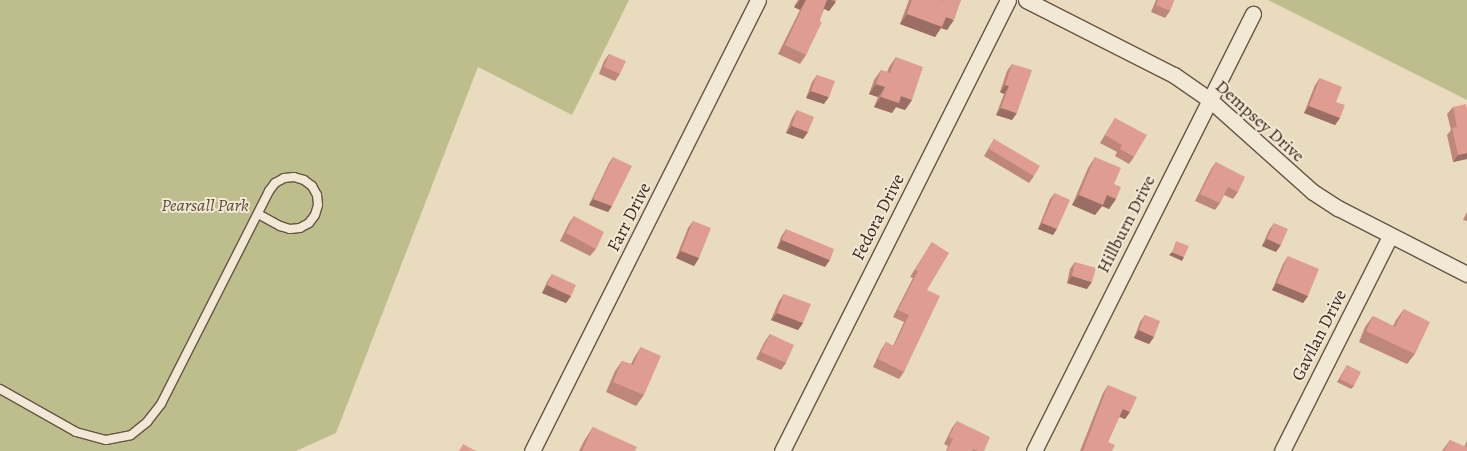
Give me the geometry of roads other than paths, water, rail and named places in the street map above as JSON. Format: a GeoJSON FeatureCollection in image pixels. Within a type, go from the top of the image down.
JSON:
{"type":"FeatureCollection","features":[{"type":"Feature","properties":{"kind":"street","name":"Farr Drive"},"geometry":{"type":"LineString","coordinates":[[532,451],[758,0]]}},
{"type":"Feature","properties":{"kind":"street","name":"Fedora Drive"},"geometry":{"type":"LineString","coordinates":[[782,451],[1008,0]]}},
{"type":"Feature","properties":{"kind":"street","name":"Dempsey Drive"},"geometry":{"type":"LineString","coordinates":[[1026,0],[1174,75],[1210,100],[1299,182],[1338,208],[1467,274]]}},
{"type":"Feature","properties":{"kind":"street","name":"Hillburn Drive"},"geometry":{"type":"LineString","coordinates":[[1034,451],[1253,14]]}},
{"type":"Feature","properties":{"kind":"street","name":"Gavilan Drive"},"geometry":{"type":"LineString","coordinates":[[1282,451],[1390,236]]}},
{"type":"Feature","properties":{"kind":"lane"},"geometry":{"type":"LineString","coordinates":[[0,389],[76,432],[106,440],[131,435],[147,422],[161,404],[269,191],[275,183],[284,178],[294,177],[304,180],[312,186],[317,195],[318,205],[315,215],[309,223],[300,228],[290,229],[280,226],[258,214]]}},
{"type":"Feature","properties":{"kind":"park label","name":"Pearsall Park"},"geometry":{"type":"Point","coordinates":[205,205]}}]}
